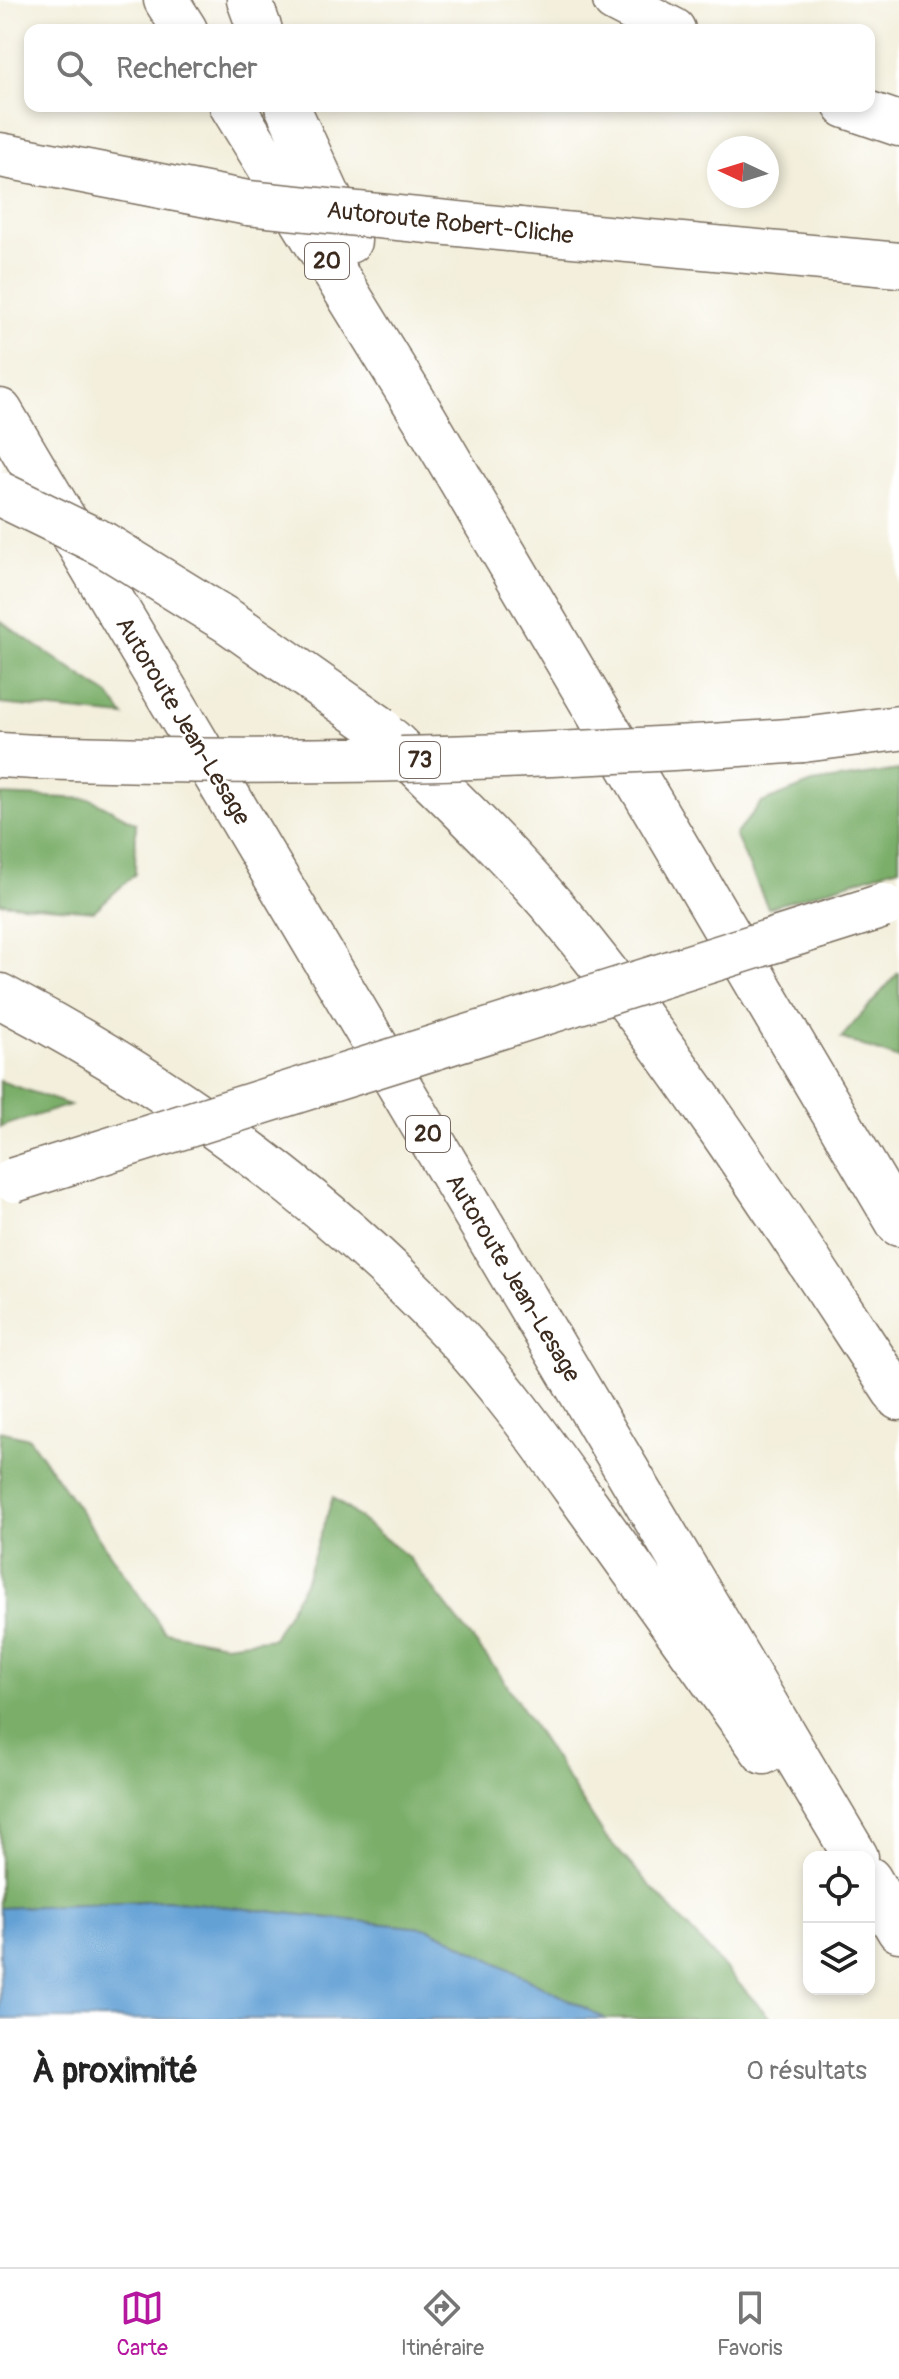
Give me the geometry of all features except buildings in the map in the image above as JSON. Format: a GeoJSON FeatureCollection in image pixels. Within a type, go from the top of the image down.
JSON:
{"type":"FeatureCollection","features":[{"type":"Feature","properties":{"kind":"highway"},"geometry":{"type":"LineString","coordinates":[[166,0],[181,24]]}},
{"type":"Feature","properties":{"kind":"highway"},"geometry":{"type":"LineString","coordinates":[[249,0],[258,24]]}},
{"type":"Feature","properties":{"kind":"highway"},"geometry":{"type":"LineString","coordinates":[[615,0],[661,24]]}},
{"type":"Feature","properties":{"kind":"highway","name":"20"},"geometry":{"type":"LineString","coordinates":[[236,112],[423,416],[899,1224]]}},
{"type":"Feature","properties":{"kind":"highway"},"geometry":{"type":"LineString","coordinates":[[290,112],[372,288],[423,416]]}},
{"type":"Feature","properties":{"kind":"highway"},"geometry":{"type":"LineString","coordinates":[[864,112],[899,124]]}},
{"type":"Feature","properties":{"kind":"highway"},"geometry":{"type":"LineString","coordinates":[[0,155],[248,203]]}},
{"type":"Feature","properties":{"kind":"highway","name":"Autoroute Robert-Cliche"},"geometry":{"type":"LineString","coordinates":[[0,185],[248,203],[899,265]]}},
{"type":"Feature","properties":{"kind":"highway","name":"Autoroute Jean-Lesage"},"geometry":{"type":"LineString","coordinates":[[0,411],[852,1851]]}},
{"type":"Feature","properties":{"kind":"highway"},"geometry":{"type":"LineString","coordinates":[[0,494],[103,544],[228,621],[380,728],[460,807],[578,937],[714,1120],[899,1398]]}},
{"type":"Feature","properties":{"kind":"highway","name":"73"},"geometry":{"type":"LineString","coordinates":[[18,756],[190,763],[368,762],[803,740],[899,728]]}},
{"type":"Feature","properties":{"kind":"highway"},"geometry":{"type":"LineString","coordinates":[[7,1182],[891,904]]}},
{"type":"Feature","properties":{"kind":"highway"},"geometry":{"type":"LineString","coordinates":[[12,1004],[141,1077],[262,1159],[355,1235],[452,1331],[546,1449],[835,1851]]}},
{"type":"Feature","properties":{"kind":"highway"},"geometry":{"type":"LineString","coordinates":[[875,1889],[899,1930]]}},
{"type":"Feature","properties":{"kind":"highway"},"geometry":{"type":"LineString","coordinates":[[875,1906],[899,1940]]}},
{"type":"Feature","properties":{"kind":"green space"},"geometry":{"type":"Polygon","coordinates":[[[0,621],[109,695],[124,716],[0,704],[0,621]]]}},
{"type":"Feature","properties":{"kind":"green space"},"geometry":{"type":"Polygon","coordinates":[[[899,770],[899,867],[768,908],[735,835],[761,803],[812,783],[899,770]]]}},
{"type":"Feature","properties":{"kind":"green space"},"geometry":{"type":"Polygon","coordinates":[[[0,795],[91,799],[136,823],[135,874],[94,911],[0,903],[0,795]]]}},
{"type":"Feature","properties":{"kind":"green space"},"geometry":{"type":"Polygon","coordinates":[[[897,974],[899,1059],[841,1038],[897,974]]]}},
{"type":"Feature","properties":{"kind":"green space"},"geometry":{"type":"Polygon","coordinates":[[[0,1081],[70,1105],[0,1127],[0,1081]]]}},
{"type":"Feature","properties":{"kind":"green space"},"geometry":{"type":"Polygon","coordinates":[[[0,1431],[29,1438],[165,1632],[224,1644],[273,1638],[305,1582],[333,1497],[408,1557],[499,1673],[604,1835],[771,2019],[606,2019],[431,1929],[167,1900],[0,1908],[0,1431]]]}},
{"type":"Feature","properties":{"kind":"water"},"geometry":{"type":"Polygon","coordinates":[[[167,1900],[431,1929],[606,2019],[0,2019],[0,1908],[167,1900]]]}}]}
